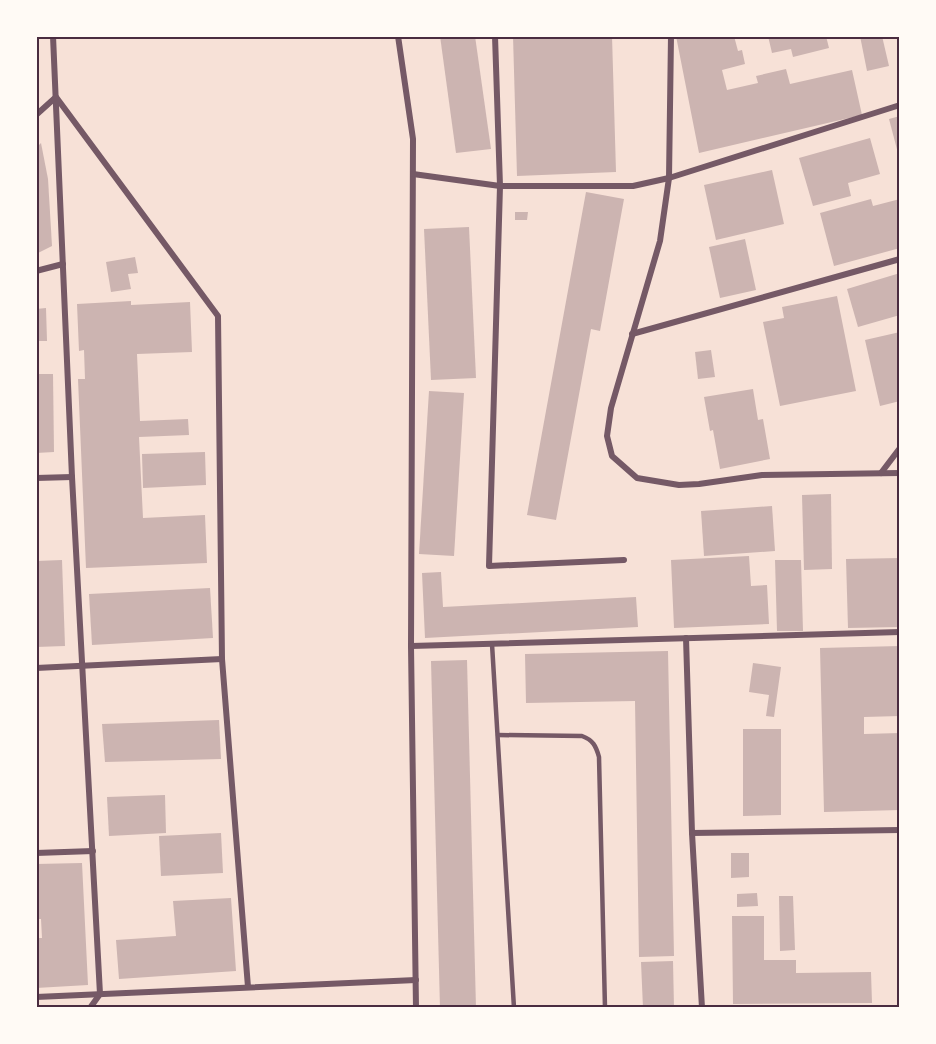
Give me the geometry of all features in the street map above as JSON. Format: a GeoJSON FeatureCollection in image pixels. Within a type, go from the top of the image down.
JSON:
{"type":"FeatureCollection","features":[{"type":"Feature","properties":{"kind":"street"},"geometry":{"type":"LineString","coordinates":[[53,36],[72,477],[100,994],[90,1008]]}},
{"type":"Feature","properties":{"kind":"street"},"geometry":{"type":"LineString","coordinates":[[398,36],[413,139],[411,646],[416,1008]]}},
{"type":"Feature","properties":{"kind":"street"},"geometry":{"type":"LineString","coordinates":[[495,36],[500,186],[489,566],[624,560]]}},
{"type":"Feature","properties":{"kind":"street"},"geometry":{"type":"LineString","coordinates":[[671,36],[669,178],[660,241],[611,408],[607,436],[612,456],[637,478],[680,485],[762,475],[900,472]]}},
{"type":"Feature","properties":{"kind":"street"},"geometry":{"type":"LineString","coordinates":[[36,115],[56,97]]}},
{"type":"Feature","properties":{"kind":"street"},"geometry":{"type":"LineString","coordinates":[[56,97],[218,316],[222,658],[248,987]]}},
{"type":"Feature","properties":{"kind":"street"},"geometry":{"type":"LineString","coordinates":[[413,174],[500,186],[633,186],[669,178],[900,105]]}},
{"type":"Feature","properties":{"kind":"street"},"geometry":{"type":"LineString","coordinates":[[632,334],[900,259]]}},
{"type":"Feature","properties":{"kind":"street"},"geometry":{"type":"LineString","coordinates":[[36,271],[63,264]]}},
{"type":"Feature","properties":{"kind":"street"},"geometry":{"type":"LineString","coordinates":[[881,473],[900,448]]}},
{"type":"Feature","properties":{"kind":"street"},"geometry":{"type":"LineString","coordinates":[[36,478],[72,477]]}},
{"type":"Feature","properties":{"kind":"street"},"geometry":{"type":"LineString","coordinates":[[411,646],[900,632]]}},
{"type":"Feature","properties":{"kind":"street"},"geometry":{"type":"LineString","coordinates":[[686,638],[692,833],[702,1008]]}},
{"type":"Feature","properties":{"kind":"street"},"geometry":{"type":"LineString","coordinates":[[36,668],[222,658]]}},
{"type":"Feature","properties":{"kind":"street"},"geometry":{"type":"LineString","coordinates":[[692,833],[900,831]]}},
{"type":"Feature","properties":{"kind":"street"},"geometry":{"type":"LineString","coordinates":[[36,853],[93,851]]}},
{"type":"Feature","properties":{"kind":"street"},"geometry":{"type":"LineString","coordinates":[[36,997],[416,980]]}},
{"type":"Feature","properties":{"kind":"lane"},"geometry":{"type":"LineString","coordinates":[[492,644],[513,1008]]}},
{"type":"Feature","properties":{"kind":"lane"},"geometry":{"type":"LineString","coordinates":[[498,735],[582,736],[596,745],[605,1008]]}},
{"type":"Feature","properties":{"kind":"building"},"geometry":{"type":"Polygon","coordinates":[[[440,36],[475,36],[491,149],[456,153],[440,36]]]}},
{"type":"Feature","properties":{"kind":"building"},"geometry":{"type":"Polygon","coordinates":[[[513,36],[612,36],[616,172],[517,176],[513,36]]]}},
{"type":"Feature","properties":{"kind":"building"},"geometry":{"type":"Polygon","coordinates":[[[676,36],[734,36],[738,51],[742,50],[745,64],[722,70],[727,90],[758,83],[756,76],[786,69],[790,84],[852,70],[862,115],[699,153],[676,36]]]}},
{"type":"Feature","properties":{"kind":"building"},"geometry":{"type":"Polygon","coordinates":[[[768,36],[826,36],[829,48],[793,57],[791,49],[772,53],[768,36]]]}},
{"type":"Feature","properties":{"kind":"building"},"geometry":{"type":"Polygon","coordinates":[[[860,36],[882,36],[889,66],[867,71],[860,36]]]}},
{"type":"Feature","properties":{"kind":"building"},"geometry":{"type":"Polygon","coordinates":[[[900,116],[900,157],[899,157],[889,119],[900,116]]]}},
{"type":"Feature","properties":{"kind":"building"},"geometry":{"type":"Polygon","coordinates":[[[870,138],[880,174],[848,183],[851,196],[813,206],[799,158],[870,138]]]}},
{"type":"Feature","properties":{"kind":"building"},"geometry":{"type":"Polygon","coordinates":[[[41,143],[48,179],[52,246],[36,254],[36,148],[41,143]]]}},
{"type":"Feature","properties":{"kind":"building"},"geometry":{"type":"Polygon","coordinates":[[[772,170],[784,224],[716,240],[704,185],[772,170]]]}},
{"type":"Feature","properties":{"kind":"building"},"geometry":{"type":"Polygon","coordinates":[[[586,192],[624,199],[600,331],[591,329],[556,520],[527,515],[586,192]]]}},
{"type":"Feature","properties":{"kind":"building"},"geometry":{"type":"Polygon","coordinates":[[[871,199],[873,206],[900,199],[900,248],[834,266],[820,213],[871,199]]]}},
{"type":"Feature","properties":{"kind":"building"},"geometry":{"type":"Polygon","coordinates":[[[515,212],[528,212],[527,220],[515,220],[515,212]]]}},
{"type":"Feature","properties":{"kind":"building"},"geometry":{"type":"Polygon","coordinates":[[[469,227],[476,378],[431,380],[424,229],[469,227]]]}},
{"type":"Feature","properties":{"kind":"building"},"geometry":{"type":"Polygon","coordinates":[[[745,239],[756,290],[720,298],[709,247],[745,239]]]}},
{"type":"Feature","properties":{"kind":"building"},"geometry":{"type":"Polygon","coordinates":[[[135,257],[138,273],[128,274],[131,289],[111,292],[106,262],[135,257]]]}},
{"type":"Feature","properties":{"kind":"building"},"geometry":{"type":"Polygon","coordinates":[[[900,273],[900,315],[858,327],[847,289],[900,273]]]}},
{"type":"Feature","properties":{"kind":"building"},"geometry":{"type":"Polygon","coordinates":[[[837,296],[856,391],[780,406],[763,322],[784,318],[782,307],[837,296]]]}},
{"type":"Feature","properties":{"kind":"building"},"geometry":{"type":"Polygon","coordinates":[[[131,301],[131,305],[190,302],[192,352],[137,354],[140,421],[188,419],[189,435],[139,437],[143,518],[205,515],[207,563],[86,568],[78,379],[85,379],[84,350],[79,351],[77,304],[131,301]]]}},
{"type":"Feature","properties":{"kind":"building"},"geometry":{"type":"Polygon","coordinates":[[[46,308],[47,341],[36,341],[36,309],[46,308]]]}},
{"type":"Feature","properties":{"kind":"building"},"geometry":{"type":"Polygon","coordinates":[[[900,332],[900,401],[880,406],[865,340],[900,332]]]}},
{"type":"Feature","properties":{"kind":"building"},"geometry":{"type":"Polygon","coordinates":[[[711,350],[715,377],[698,379],[695,352],[711,350]]]}},
{"type":"Feature","properties":{"kind":"building"},"geometry":{"type":"Polygon","coordinates":[[[36,374],[53,374],[54,452],[36,453],[36,374]]]}},
{"type":"Feature","properties":{"kind":"building"},"geometry":{"type":"Polygon","coordinates":[[[753,389],[758,420],[763,419],[770,459],[720,469],[704,397],[753,389]]]}},
{"type":"Feature","properties":{"kind":"building"},"geometry":{"type":"Polygon","coordinates":[[[429,391],[464,393],[454,556],[419,554],[429,391]]]}},
{"type":"Feature","properties":{"kind":"building"},"geometry":{"type":"Polygon","coordinates":[[[205,452],[206,485],[143,488],[142,454],[205,452]]]}},
{"type":"Feature","properties":{"kind":"building"},"geometry":{"type":"Polygon","coordinates":[[[831,494],[832,569],[804,570],[802,495],[831,494]]]}},
{"type":"Feature","properties":{"kind":"building"},"geometry":{"type":"Polygon","coordinates":[[[772,506],[775,551],[704,556],[701,511],[772,506]]]}},
{"type":"Feature","properties":{"kind":"building"},"geometry":{"type":"Polygon","coordinates":[[[749,556],[751,586],[767,585],[769,624],[674,628],[671,560],[749,556]]]}},
{"type":"Feature","properties":{"kind":"building"},"geometry":{"type":"Polygon","coordinates":[[[900,558],[900,627],[848,628],[846,559],[900,558]]]}},
{"type":"Feature","properties":{"kind":"building"},"geometry":{"type":"Polygon","coordinates":[[[62,560],[65,646],[36,647],[36,561],[62,560]]]}},
{"type":"Feature","properties":{"kind":"building"},"geometry":{"type":"Polygon","coordinates":[[[775,560],[801,560],[803,631],[777,631],[775,560]]]}},
{"type":"Feature","properties":{"kind":"building"},"geometry":{"type":"Polygon","coordinates":[[[441,572],[443,607],[636,597],[638,627],[425,638],[422,573],[441,572]]]}},
{"type":"Feature","properties":{"kind":"building"},"geometry":{"type":"Polygon","coordinates":[[[210,588],[213,638],[92,645],[89,594],[210,588]]]}},
{"type":"Feature","properties":{"kind":"building"},"geometry":{"type":"Polygon","coordinates":[[[900,646],[900,716],[864,717],[864,734],[900,733],[900,810],[824,812],[820,648],[900,646]]]}},
{"type":"Feature","properties":{"kind":"building"},"geometry":{"type":"Polygon","coordinates":[[[668,651],[674,956],[639,957],[635,701],[526,703],[525,654],[668,651]]]}},
{"type":"Feature","properties":{"kind":"building"},"geometry":{"type":"Polygon","coordinates":[[[467,660],[476,1008],[440,1008],[431,661],[467,660]]]}},
{"type":"Feature","properties":{"kind":"building"},"geometry":{"type":"Polygon","coordinates":[[[753,663],[781,667],[774,717],[766,716],[769,695],[749,692],[753,663]]]}},
{"type":"Feature","properties":{"kind":"building"},"geometry":{"type":"Polygon","coordinates":[[[219,720],[221,759],[105,762],[102,724],[219,720]]]}},
{"type":"Feature","properties":{"kind":"building"},"geometry":{"type":"Polygon","coordinates":[[[743,729],[781,729],[781,815],[743,816],[743,729]]]}},
{"type":"Feature","properties":{"kind":"building"},"geometry":{"type":"Polygon","coordinates":[[[165,795],[166,833],[109,836],[107,797],[165,795]]]}},
{"type":"Feature","properties":{"kind":"building"},"geometry":{"type":"Polygon","coordinates":[[[221,833],[223,873],[161,876],[159,836],[221,833]]]}},
{"type":"Feature","properties":{"kind":"building"},"geometry":{"type":"Polygon","coordinates":[[[731,853],[749,853],[749,877],[731,878],[731,853]]]}},
{"type":"Feature","properties":{"kind":"building"},"geometry":{"type":"Polygon","coordinates":[[[82,863],[88,985],[36,988],[36,938],[42,938],[41,919],[36,919],[36,864],[82,863]]]}},
{"type":"Feature","properties":{"kind":"building"},"geometry":{"type":"Polygon","coordinates":[[[757,893],[758,906],[737,907],[737,894],[757,893]]]}},
{"type":"Feature","properties":{"kind":"building"},"geometry":{"type":"Polygon","coordinates":[[[779,896],[793,896],[795,950],[780,951],[779,896]]]}},
{"type":"Feature","properties":{"kind":"building"},"geometry":{"type":"Polygon","coordinates":[[[231,898],[236,971],[119,979],[116,940],[176,936],[173,901],[231,898]]]}},
{"type":"Feature","properties":{"kind":"building"},"geometry":{"type":"Polygon","coordinates":[[[732,916],[764,916],[764,960],[796,960],[796,973],[871,972],[872,1003],[733,1004],[732,916]]]}},
{"type":"Feature","properties":{"kind":"building"},"geometry":{"type":"Polygon","coordinates":[[[673,961],[674,1008],[643,1008],[641,962],[673,961]]]}},
{"type":"Feature","properties":{"kind":"building"},"geometry":{"type":"Polygon","coordinates":[[[897,973],[900,973],[900,1002],[898,1002],[897,973]]]}}]}
